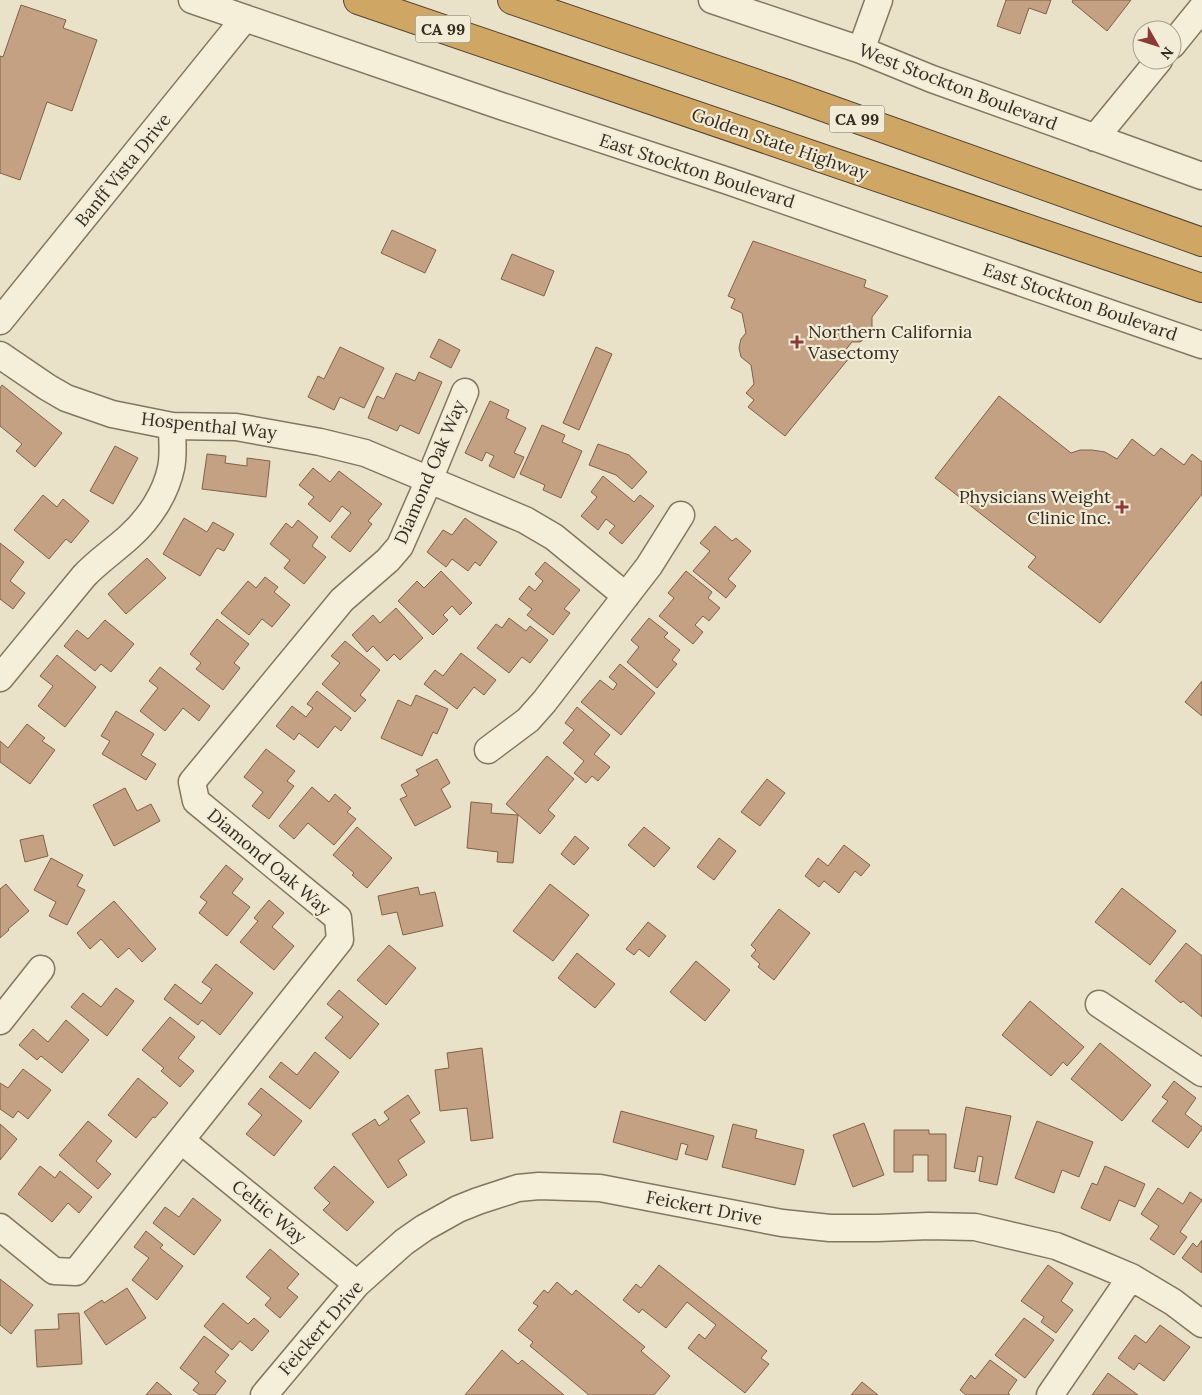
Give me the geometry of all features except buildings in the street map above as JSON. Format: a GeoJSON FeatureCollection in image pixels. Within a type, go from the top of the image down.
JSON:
{"type":"FeatureCollection","features":[{"type":"Feature","properties":{"kind":"highway","name":"Golden State Highway"},"geometry":{"type":"LineString","coordinates":[[358,0],[1202,288]]}},
{"type":"Feature","properties":{"kind":"highway","name":"CA 99"},"geometry":{"type":"LineString","coordinates":[[512,0],[784,93],[1202,242]]}},
{"type":"Feature","properties":{"kind":"street","name":"East Stockton Boulevard"},"geometry":{"type":"LineString","coordinates":[[192,0],[501,106],[738,184],[1202,345]]}},
{"type":"Feature","properties":{"kind":"street","name":"West Stockton Boulevard"},"geometry":{"type":"LineString","coordinates":[[712,0],[861,50],[941,82],[1202,176]]}},
{"type":"Feature","properties":{"kind":"street"},"geometry":{"type":"LineString","coordinates":[[861,50],[879,0]]}},
{"type":"Feature","properties":{"kind":"street"},"geometry":{"type":"LineString","coordinates":[[1182,33],[1202,8]]}},
{"type":"Feature","properties":{"kind":"street","name":"Banff Vista Drive"},"geometry":{"type":"LineString","coordinates":[[0,321],[245,18]]}},
{"type":"Feature","properties":{"kind":"street"},"geometry":{"type":"LineString","coordinates":[[1095,138],[1152,70]]}},
{"type":"Feature","properties":{"kind":"street","name":"Hospenthal Way"},"geometry":{"type":"LineString","coordinates":[[0,355],[46,387],[66,398],[112,414],[172,426],[236,426],[320,442],[364,454],[525,520],[546,533],[626,596]]}},
{"type":"Feature","properties":{"kind":"street","name":"Diamond Oak Way"},"geometry":{"type":"LineString","coordinates":[[0,1226],[54,1271],[76,1272],[340,940],[338,918],[196,801],[192,782],[342,600],[388,560],[400,546],[464,392]]}},
{"type":"Feature","properties":{"kind":"street"},"geometry":{"type":"LineString","coordinates":[[0,678],[84,576],[98,561],[131,536],[156,506],[171,469],[172,426]]}},
{"type":"Feature","properties":{"kind":"street"},"geometry":{"type":"LineString","coordinates":[[488,750],[528,720],[649,566],[681,515]]}},
{"type":"Feature","properties":{"kind":"street"},"geometry":{"type":"LineString","coordinates":[[0,1021],[41,969]]}},
{"type":"Feature","properties":{"kind":"street"},"geometry":{"type":"LineString","coordinates":[[1099,1004],[1202,1073]]}},
{"type":"Feature","properties":{"kind":"street","name":"Celtic Way"},"geometry":{"type":"LineString","coordinates":[[182,1141],[357,1284]]}},
{"type":"Feature","properties":{"kind":"street","name":"Feickert Drive"},"geometry":{"type":"LineString","coordinates":[[264,1395],[357,1284],[404,1242],[424,1228],[458,1209],[499,1193],[518,1188],[539,1186],[600,1188],[782,1223],[830,1228],[975,1226],[1056,1246],[1131,1277],[1173,1302],[1202,1324]]}},
{"type":"Feature","properties":{"kind":"street"},"geometry":{"type":"LineString","coordinates":[[1050,1395],[1131,1277]]}},
{"type":"Feature","properties":{"kind":"place","name":"Northern California Vasectomy"},"geometry":{"type":"Point","coordinates":[797,342]}},
{"type":"Feature","properties":{"kind":"place","name":"Physicians Weight Clinic Inc."},"geometry":{"type":"Point","coordinates":[1122,507]}}]}
